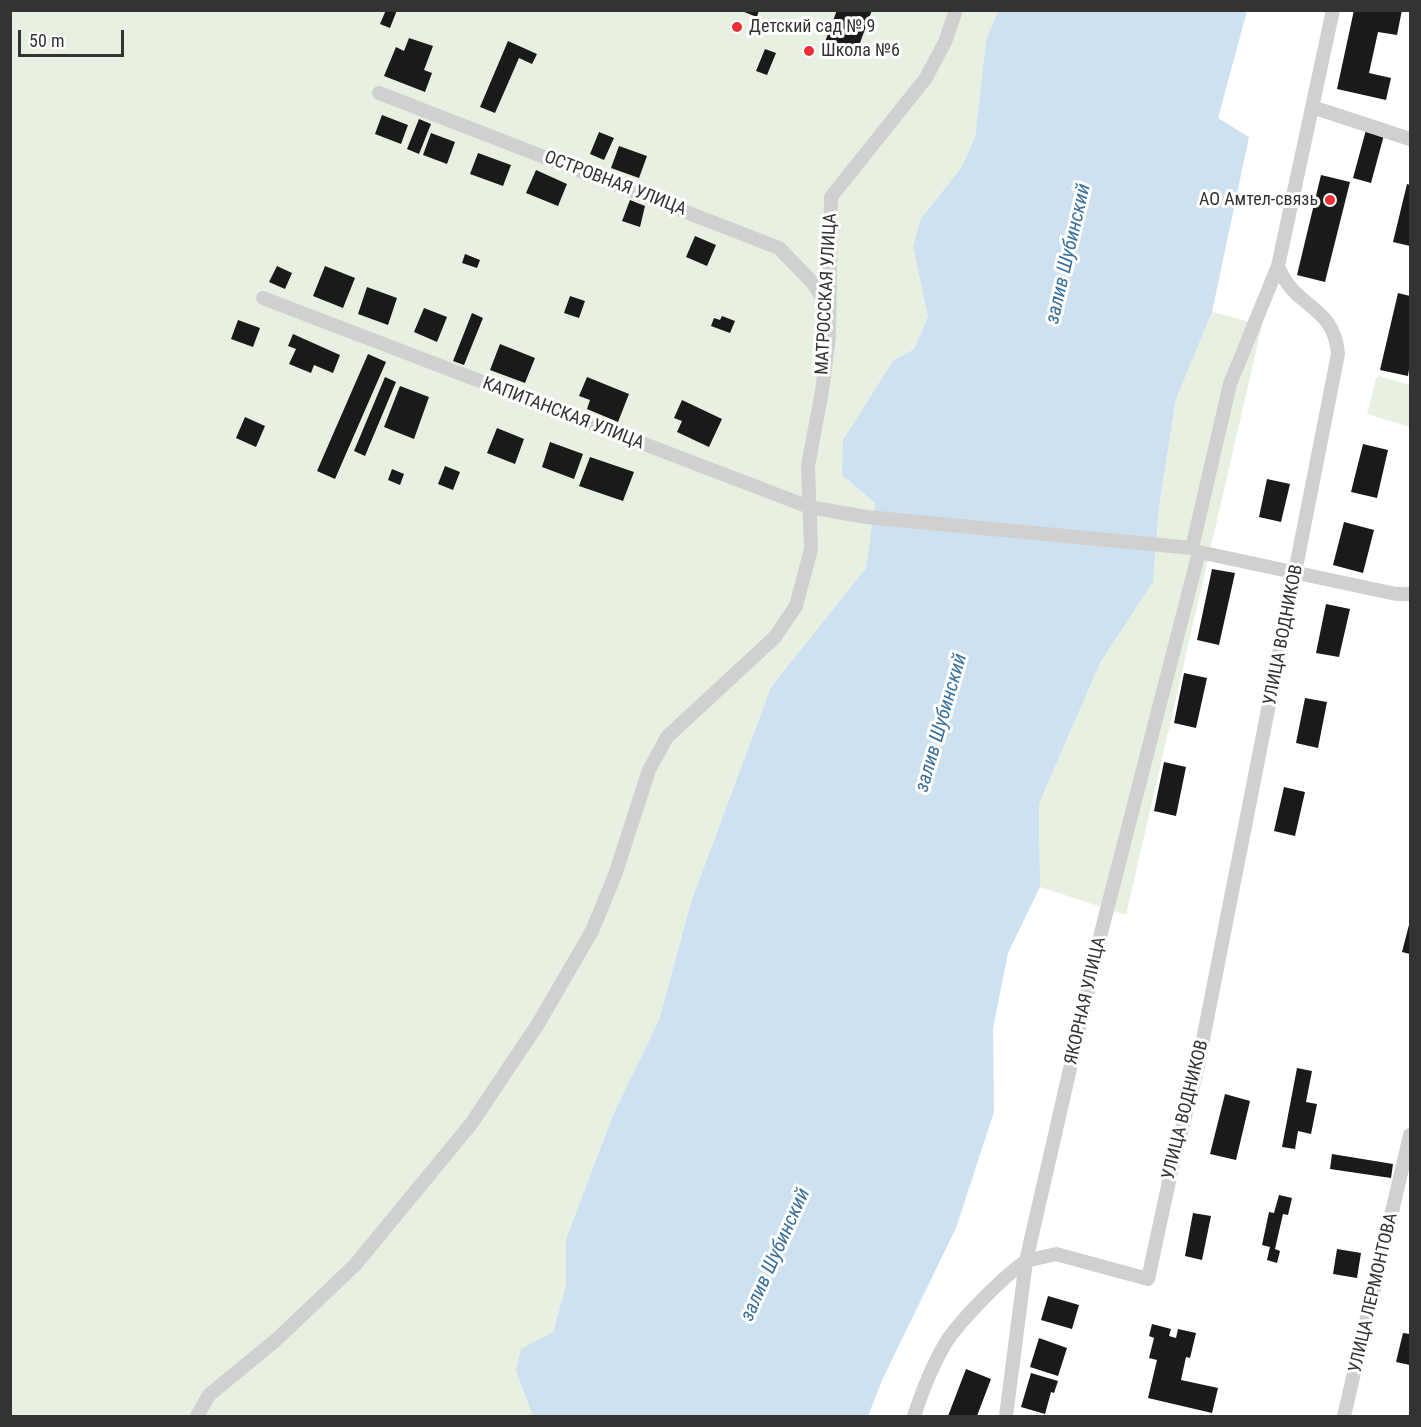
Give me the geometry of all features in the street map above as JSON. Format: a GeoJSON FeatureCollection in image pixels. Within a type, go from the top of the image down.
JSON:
{"type":"FeatureCollection","features":[{"type":"Feature","properties":{"kind":"street","name":"МАТРОССКАЯ УЛИЦА"},"geometry":{"type":"LineString","coordinates":[[196,1416],[209,1395],[276,1340],[355,1265],[471,1124],[538,1024],[592,931],[615,875],[649,770],[667,737],[775,637],[796,606],[812,549],[808,466],[824,380],[829,336],[831,197],[926,78],[945,42],[956,10]]}},
{"type":"Feature","properties":{"kind":"street"},"geometry":{"type":"LineString","coordinates":[[1278,266],[1333,10]]}},
{"type":"Feature","properties":{"kind":"street","name":"ОСТРОВНАЯ УЛИЦА"},"geometry":{"type":"LineString","coordinates":[[379,93],[779,248],[813,283],[828,307]]}},
{"type":"Feature","properties":{"kind":"street"},"geometry":{"type":"LineString","coordinates":[[1312,107],[1410,139]]}},
{"type":"Feature","properties":{"kind":"street","name":"ЯКОРНАЯ УЛИЦА"},"geometry":{"type":"LineString","coordinates":[[1006,1416],[1026,1261],[1102,929],[1195,550],[1230,384],[1278,266]]}},
{"type":"Feature","properties":{"kind":"street","name":"УЛИЦА ВОДНИКОВ"},"geometry":{"type":"LineString","coordinates":[[1026,1261],[1056,1254],[1148,1279],[1173,1162],[1197,1070],[1338,354],[1337,338],[1329,321],[1293,292],[1284,281],[1278,266]]}},
{"type":"Feature","properties":{"kind":"street","name":"КАПИТАНСКАЯ УЛИЦА"},"geometry":{"type":"LineString","coordinates":[[263,298],[809,507],[866,517],[1195,550],[1396,594],[1410,594]]}},
{"type":"Feature","properties":{"kind":"street","name":"УЛИЦА ЛЕРМОНТОВА"},"geometry":{"type":"LineString","coordinates":[[1344,1416],[1410,1135]]}},
{"type":"Feature","properties":{"kind":"street"},"geometry":{"type":"LineString","coordinates":[[914,1416],[946,1342],[1011,1271],[1026,1261]]}},
{"type":"Feature","properties":{"kind":"green space"},"geometry":{"type":"Polygon","coordinates":[[[10,11],[998,11],[986,42],[975,137],[961,168],[920,220],[913,247],[928,317],[914,349],[893,361],[842,475],[875,503],[866,568],[771,687],[691,902],[659,1020],[613,1115],[566,1239],[566,1285],[553,1332],[516,1371],[533,1416],[11,1416],[10,11]]]}},
{"type":"Feature","properties":{"kind":"green space"},"geometry":{"type":"Polygon","coordinates":[[[1212,312],[1262,325],[1126,915],[1040,887],[1039,804],[1100,663],[1153,582],[1159,507],[1176,399],[1212,312]]]}},
{"type":"Feature","properties":{"kind":"green space"},"geometry":{"type":"Polygon","coordinates":[[[1379,376],[1410,385],[1410,427],[1367,414],[1376,379],[1379,376]]]}},
{"type":"Feature","properties":{"kind":"water","name":"залив Шубинский"},"geometry":{"type":"Polygon","coordinates":[[[998,11],[1247,11],[1218,118],[1249,137],[1212,312],[1176,399],[1159,507],[1153,582],[1100,663],[1039,804],[1040,887],[1008,953],[993,1028],[994,1112],[956,1228],[883,1378],[868,1416],[533,1416],[516,1371],[521,1349],[553,1332],[566,1285],[566,1239],[613,1115],[659,1020],[691,902],[771,687],[866,568],[875,503],[842,475],[843,440],[893,361],[914,349],[928,317],[913,247],[920,220],[961,168],[975,137],[986,41],[998,11]]]}},
{"type":"Feature","properties":{"kind":"building"},"geometry":{"type":"Polygon","coordinates":[[[386,10],[397,10],[390,28],[380,24],[386,10]]]}},
{"type":"Feature","properties":{"kind":"building"},"geometry":{"type":"Polygon","coordinates":[[[739,10],[759,10],[757,17],[739,10]]]}},
{"type":"Feature","properties":{"kind":"building"},"geometry":{"type":"Polygon","coordinates":[[[837,10],[872,10],[856,54],[825,42],[837,10]]]}},
{"type":"Feature","properties":{"kind":"building"},"geometry":{"type":"Polygon","coordinates":[[[1354,10],[1402,10],[1397,35],[1378,32],[1369,73],[1391,78],[1386,100],[1337,89],[1354,10]]]}},
{"type":"Feature","properties":{"kind":"building"},"geometry":{"type":"Polygon","coordinates":[[[409,38],[433,46],[424,70],[432,73],[425,92],[384,76],[396,47],[404,51],[409,38]]]}},
{"type":"Feature","properties":{"kind":"building"},"geometry":{"type":"Polygon","coordinates":[[[508,41],[537,54],[532,64],[519,58],[495,113],[480,107],[508,41]]]}},
{"type":"Feature","properties":{"kind":"building"},"geometry":{"type":"Polygon","coordinates":[[[765,49],[776,53],[767,75],[756,71],[765,49]]]}},
{"type":"Feature","properties":{"kind":"building"},"geometry":{"type":"Polygon","coordinates":[[[382,115],[408,125],[401,144],[375,134],[382,115]]]}},
{"type":"Feature","properties":{"kind":"building"},"geometry":{"type":"Polygon","coordinates":[[[419,119],[431,124],[419,154],[407,149],[419,119]]]}},
{"type":"Feature","properties":{"kind":"building"},"geometry":{"type":"Polygon","coordinates":[[[1366,130],[1384,135],[1371,183],[1353,178],[1366,130]]]}},
{"type":"Feature","properties":{"kind":"building"},"geometry":{"type":"Polygon","coordinates":[[[599,132],[614,138],[604,160],[590,154],[599,132]]]}},
{"type":"Feature","properties":{"kind":"building"},"geometry":{"type":"Polygon","coordinates":[[[431,133],[455,142],[447,164],[423,155],[431,133]]]}},
{"type":"Feature","properties":{"kind":"building"},"geometry":{"type":"Polygon","coordinates":[[[619,146],[647,156],[639,178],[611,168],[619,146]]]}},
{"type":"Feature","properties":{"kind":"building"},"geometry":{"type":"Polygon","coordinates":[[[478,153],[511,165],[503,186],[470,174],[478,153]]]}},
{"type":"Feature","properties":{"kind":"building"},"geometry":{"type":"Polygon","coordinates":[[[536,170],[567,184],[558,206],[526,193],[536,170]]]}},
{"type":"Feature","properties":{"kind":"building"},"geometry":{"type":"Polygon","coordinates":[[[1321,175],[1350,182],[1325,282],[1297,275],[1321,175]]]}},
{"type":"Feature","properties":{"kind":"building"},"geometry":{"type":"Polygon","coordinates":[[[1407,184],[1410,185],[1410,246],[1393,242],[1407,184]]]}},
{"type":"Feature","properties":{"kind":"building"},"geometry":{"type":"Polygon","coordinates":[[[630,200],[645,206],[640,227],[622,221],[630,200]]]}},
{"type":"Feature","properties":{"kind":"building"},"geometry":{"type":"Polygon","coordinates":[[[695,236],[716,245],[707,266],[686,257],[695,236]]]}},
{"type":"Feature","properties":{"kind":"building"},"geometry":{"type":"Polygon","coordinates":[[[465,254],[480,260],[477,268],[462,263],[465,254]]]}},
{"type":"Feature","properties":{"kind":"building"},"geometry":{"type":"Polygon","coordinates":[[[277,266],[292,273],[285,289],[269,282],[277,266]]]}},
{"type":"Feature","properties":{"kind":"building"},"geometry":{"type":"Polygon","coordinates":[[[325,266],[355,278],[343,308],[313,296],[325,266]]]}},
{"type":"Feature","properties":{"kind":"building"},"geometry":{"type":"Polygon","coordinates":[[[367,287],[397,298],[388,325],[358,314],[367,287]]]}},
{"type":"Feature","properties":{"kind":"building"},"geometry":{"type":"Polygon","coordinates":[[[1398,293],[1410,296],[1408,376],[1380,370],[1398,293]]]}},
{"type":"Feature","properties":{"kind":"building"},"geometry":{"type":"Polygon","coordinates":[[[570,296],[585,301],[579,318],[564,313],[570,296]]]}},
{"type":"Feature","properties":{"kind":"building"},"geometry":{"type":"Polygon","coordinates":[[[424,308],[447,317],[437,342],[414,332],[424,308]]]}},
{"type":"Feature","properties":{"kind":"building"},"geometry":{"type":"Polygon","coordinates":[[[472,313],[483,318],[464,365],[453,361],[472,313]]]}},
{"type":"Feature","properties":{"kind":"building"},"geometry":{"type":"Polygon","coordinates":[[[722,316],[735,321],[730,333],[711,326],[714,318],[720,320],[722,316]]]}},
{"type":"Feature","properties":{"kind":"building"},"geometry":{"type":"Polygon","coordinates":[[[238,320],[260,328],[253,347],[231,339],[238,320]]]}},
{"type":"Feature","properties":{"kind":"building"},"geometry":{"type":"Polygon","coordinates":[[[293,334],[340,355],[333,373],[314,365],[311,373],[289,364],[296,349],[288,346],[293,334]]]}},
{"type":"Feature","properties":{"kind":"building"},"geometry":{"type":"Polygon","coordinates":[[[500,344],[535,358],[525,383],[490,370],[500,344]]]}},
{"type":"Feature","properties":{"kind":"building"},"geometry":{"type":"Polygon","coordinates":[[[368,354],[386,362],[335,479],[317,471],[368,354]]]}},
{"type":"Feature","properties":{"kind":"building"},"geometry":{"type":"Polygon","coordinates":[[[385,377],[396,382],[365,456],[354,451],[385,377]]]}},
{"type":"Feature","properties":{"kind":"building"},"geometry":{"type":"Polygon","coordinates":[[[587,377],[629,394],[618,422],[587,409],[590,400],[579,396],[587,377]]]}},
{"type":"Feature","properties":{"kind":"building"},"geometry":{"type":"Polygon","coordinates":[[[400,386],[429,397],[414,439],[384,427],[400,386]]]}},
{"type":"Feature","properties":{"kind":"building"},"geometry":{"type":"Polygon","coordinates":[[[682,400],[722,419],[709,447],[677,432],[682,421],[674,418],[682,400]]]}},
{"type":"Feature","properties":{"kind":"building"},"geometry":{"type":"Polygon","coordinates":[[[245,417],[265,426],[256,447],[236,438],[245,417]]]}},
{"type":"Feature","properties":{"kind":"building"},"geometry":{"type":"Polygon","coordinates":[[[497,428],[524,439],[515,464],[487,453],[497,428]]]}},
{"type":"Feature","properties":{"kind":"building"},"geometry":{"type":"Polygon","coordinates":[[[550,442],[583,454],[574,479],[542,467],[550,442]]]}},
{"type":"Feature","properties":{"kind":"building"},"geometry":{"type":"Polygon","coordinates":[[[1363,444],[1388,450],[1377,498],[1351,492],[1363,444]]]}},
{"type":"Feature","properties":{"kind":"building"},"geometry":{"type":"Polygon","coordinates":[[[590,457],[634,472],[623,501],[579,486],[590,457]]]}},
{"type":"Feature","properties":{"kind":"building"},"geometry":{"type":"Polygon","coordinates":[[[445,466],[460,472],[453,490],[438,484],[445,466]]]}},
{"type":"Feature","properties":{"kind":"building"},"geometry":{"type":"Polygon","coordinates":[[[392,469],[404,474],[400,485],[388,480],[392,469]]]}},
{"type":"Feature","properties":{"kind":"building"},"geometry":{"type":"Polygon","coordinates":[[[1267,479],[1290,484],[1281,522],[1259,517],[1267,479]]]}},
{"type":"Feature","properties":{"kind":"building"},"geometry":{"type":"Polygon","coordinates":[[[1344,522],[1374,530],[1363,573],[1333,565],[1344,522]]]}},
{"type":"Feature","properties":{"kind":"building"},"geometry":{"type":"Polygon","coordinates":[[[1212,569],[1235,573],[1219,645],[1197,640],[1212,569]]]}},
{"type":"Feature","properties":{"kind":"building"},"geometry":{"type":"Polygon","coordinates":[[[1326,604],[1350,609],[1339,657],[1316,653],[1326,604]]]}},
{"type":"Feature","properties":{"kind":"building"},"geometry":{"type":"Polygon","coordinates":[[[1184,673],[1207,678],[1196,728],[1174,723],[1184,673]]]}},
{"type":"Feature","properties":{"kind":"building"},"geometry":{"type":"Polygon","coordinates":[[[1305,698],[1327,702],[1318,748],[1296,743],[1305,698]]]}},
{"type":"Feature","properties":{"kind":"building"},"geometry":{"type":"Polygon","coordinates":[[[1164,762],[1186,767],[1176,816],[1154,811],[1164,762]]]}},
{"type":"Feature","properties":{"kind":"building"},"geometry":{"type":"Polygon","coordinates":[[[1284,787],[1305,792],[1295,836],[1274,831],[1284,787]]]}},
{"type":"Feature","properties":{"kind":"building"},"geometry":{"type":"Polygon","coordinates":[[[1410,921],[1410,954],[1402,952],[1410,921]]]}},
{"type":"Feature","properties":{"kind":"building"},"geometry":{"type":"Polygon","coordinates":[[[1297,1068],[1312,1071],[1306,1102],[1317,1104],[1311,1134],[1298,1131],[1295,1149],[1282,1147],[1297,1068]]]}},
{"type":"Feature","properties":{"kind":"building"},"geometry":{"type":"Polygon","coordinates":[[[1225,1094],[1250,1101],[1236,1160],[1210,1154],[1225,1094]]]}},
{"type":"Feature","properties":{"kind":"building"},"geometry":{"type":"Polygon","coordinates":[[[1332,1154],[1393,1164],[1391,1178],[1330,1169],[1332,1154]]]}},
{"type":"Feature","properties":{"kind":"building"},"geometry":{"type":"Polygon","coordinates":[[[1279,1195],[1292,1198],[1288,1215],[1283,1214],[1275,1249],[1280,1251],[1277,1263],[1267,1260],[1270,1247],[1262,1245],[1269,1212],[1274,1213],[1279,1195]]]}},
{"type":"Feature","properties":{"kind":"building"},"geometry":{"type":"Polygon","coordinates":[[[1193,1213],[1211,1216],[1202,1260],[1185,1256],[1193,1213]]]}},
{"type":"Feature","properties":{"kind":"building"},"geometry":{"type":"Polygon","coordinates":[[[1337,1249],[1361,1253],[1357,1278],[1333,1274],[1337,1249]]]}},
{"type":"Feature","properties":{"kind":"building"},"geometry":{"type":"Polygon","coordinates":[[[1048,1296],[1079,1305],[1072,1329],[1041,1320],[1048,1296]]]}},
{"type":"Feature","properties":{"kind":"building"},"geometry":{"type":"Polygon","coordinates":[[[1152,1324],[1171,1329],[1169,1336],[1176,1338],[1178,1329],[1196,1333],[1190,1358],[1186,1357],[1181,1380],[1218,1388],[1212,1413],[1148,1398],[1157,1360],[1149,1358],[1154,1338],[1149,1336],[1152,1324]]]}},
{"type":"Feature","properties":{"kind":"building"},"geometry":{"type":"Polygon","coordinates":[[[1403,1333],[1410,1334],[1410,1365],[1396,1362],[1403,1333]]]}},
{"type":"Feature","properties":{"kind":"building"},"geometry":{"type":"Polygon","coordinates":[[[1039,1338],[1067,1348],[1058,1376],[1030,1367],[1039,1338]]]}},
{"type":"Feature","properties":{"kind":"building"},"geometry":{"type":"Polygon","coordinates":[[[966,1369],[991,1379],[977,1416],[948,1416],[966,1369]]]}},
{"type":"Feature","properties":{"kind":"building"},"geometry":{"type":"Polygon","coordinates":[[[1031,1373],[1058,1381],[1054,1393],[1051,1392],[1045,1414],[1021,1407],[1031,1373]]]}},
{"type":"Feature","properties":{"kind":"place","name":"Детский сад № 9"},"geometry":{"type":"Point","coordinates":[737,27]}},
{"type":"Feature","properties":{"kind":"place","name":"Школа №6"},"geometry":{"type":"Point","coordinates":[809,51]}},
{"type":"Feature","properties":{"kind":"place","name":"АО Амтел-связь"},"geometry":{"type":"Point","coordinates":[1330,200]}}]}
